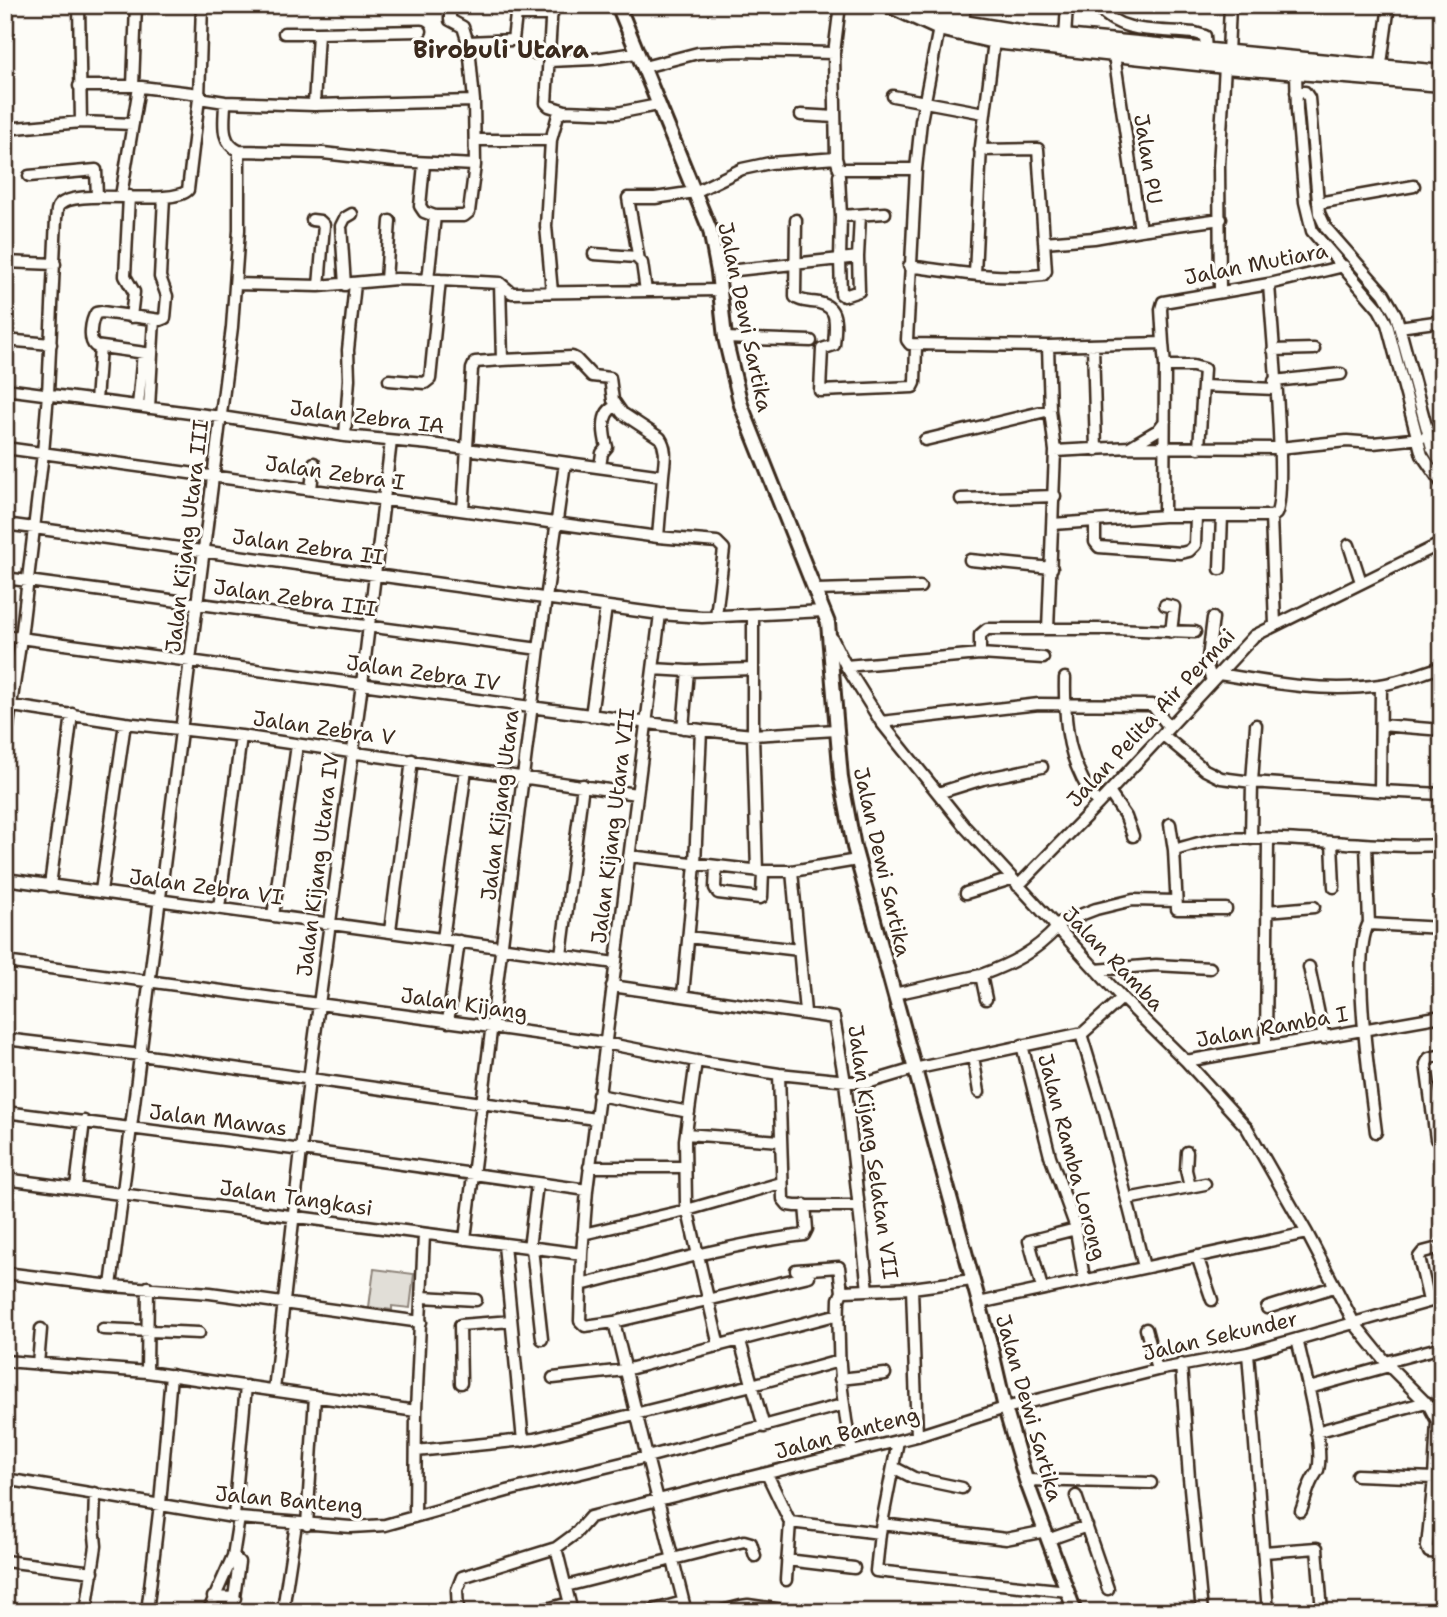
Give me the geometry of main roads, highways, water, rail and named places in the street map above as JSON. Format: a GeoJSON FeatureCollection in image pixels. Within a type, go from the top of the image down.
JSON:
{"type":"FeatureCollection","features":[{"type":"Feature","properties":{"kind":"highway"},"geometry":{"type":"LineString","coordinates":[[889,5],[939,28],[994,41],[1114,55],[1206,52],[1226,60],[1296,72],[1442,73]]}},
{"type":"Feature","properties":{"kind":"highway"},"geometry":{"type":"LineString","coordinates":[[914,5],[962,23],[1148,53],[1380,73],[1442,84]]}},
{"type":"Feature","properties":{"kind":"main road","name":"Jalan Dewi Sartika"},"geometry":{"type":"LineString","coordinates":[[618,5],[710,230],[718,272],[725,338],[741,405],[824,611],[829,631],[842,787],[857,860],[979,1303],[1005,1408],[1026,1480],[1074,1612]]}},
{"type":"Feature","properties":{"kind":"district","name":"Birobuli Utara"},"geometry":{"type":"Point","coordinates":[501,50]}}]}
